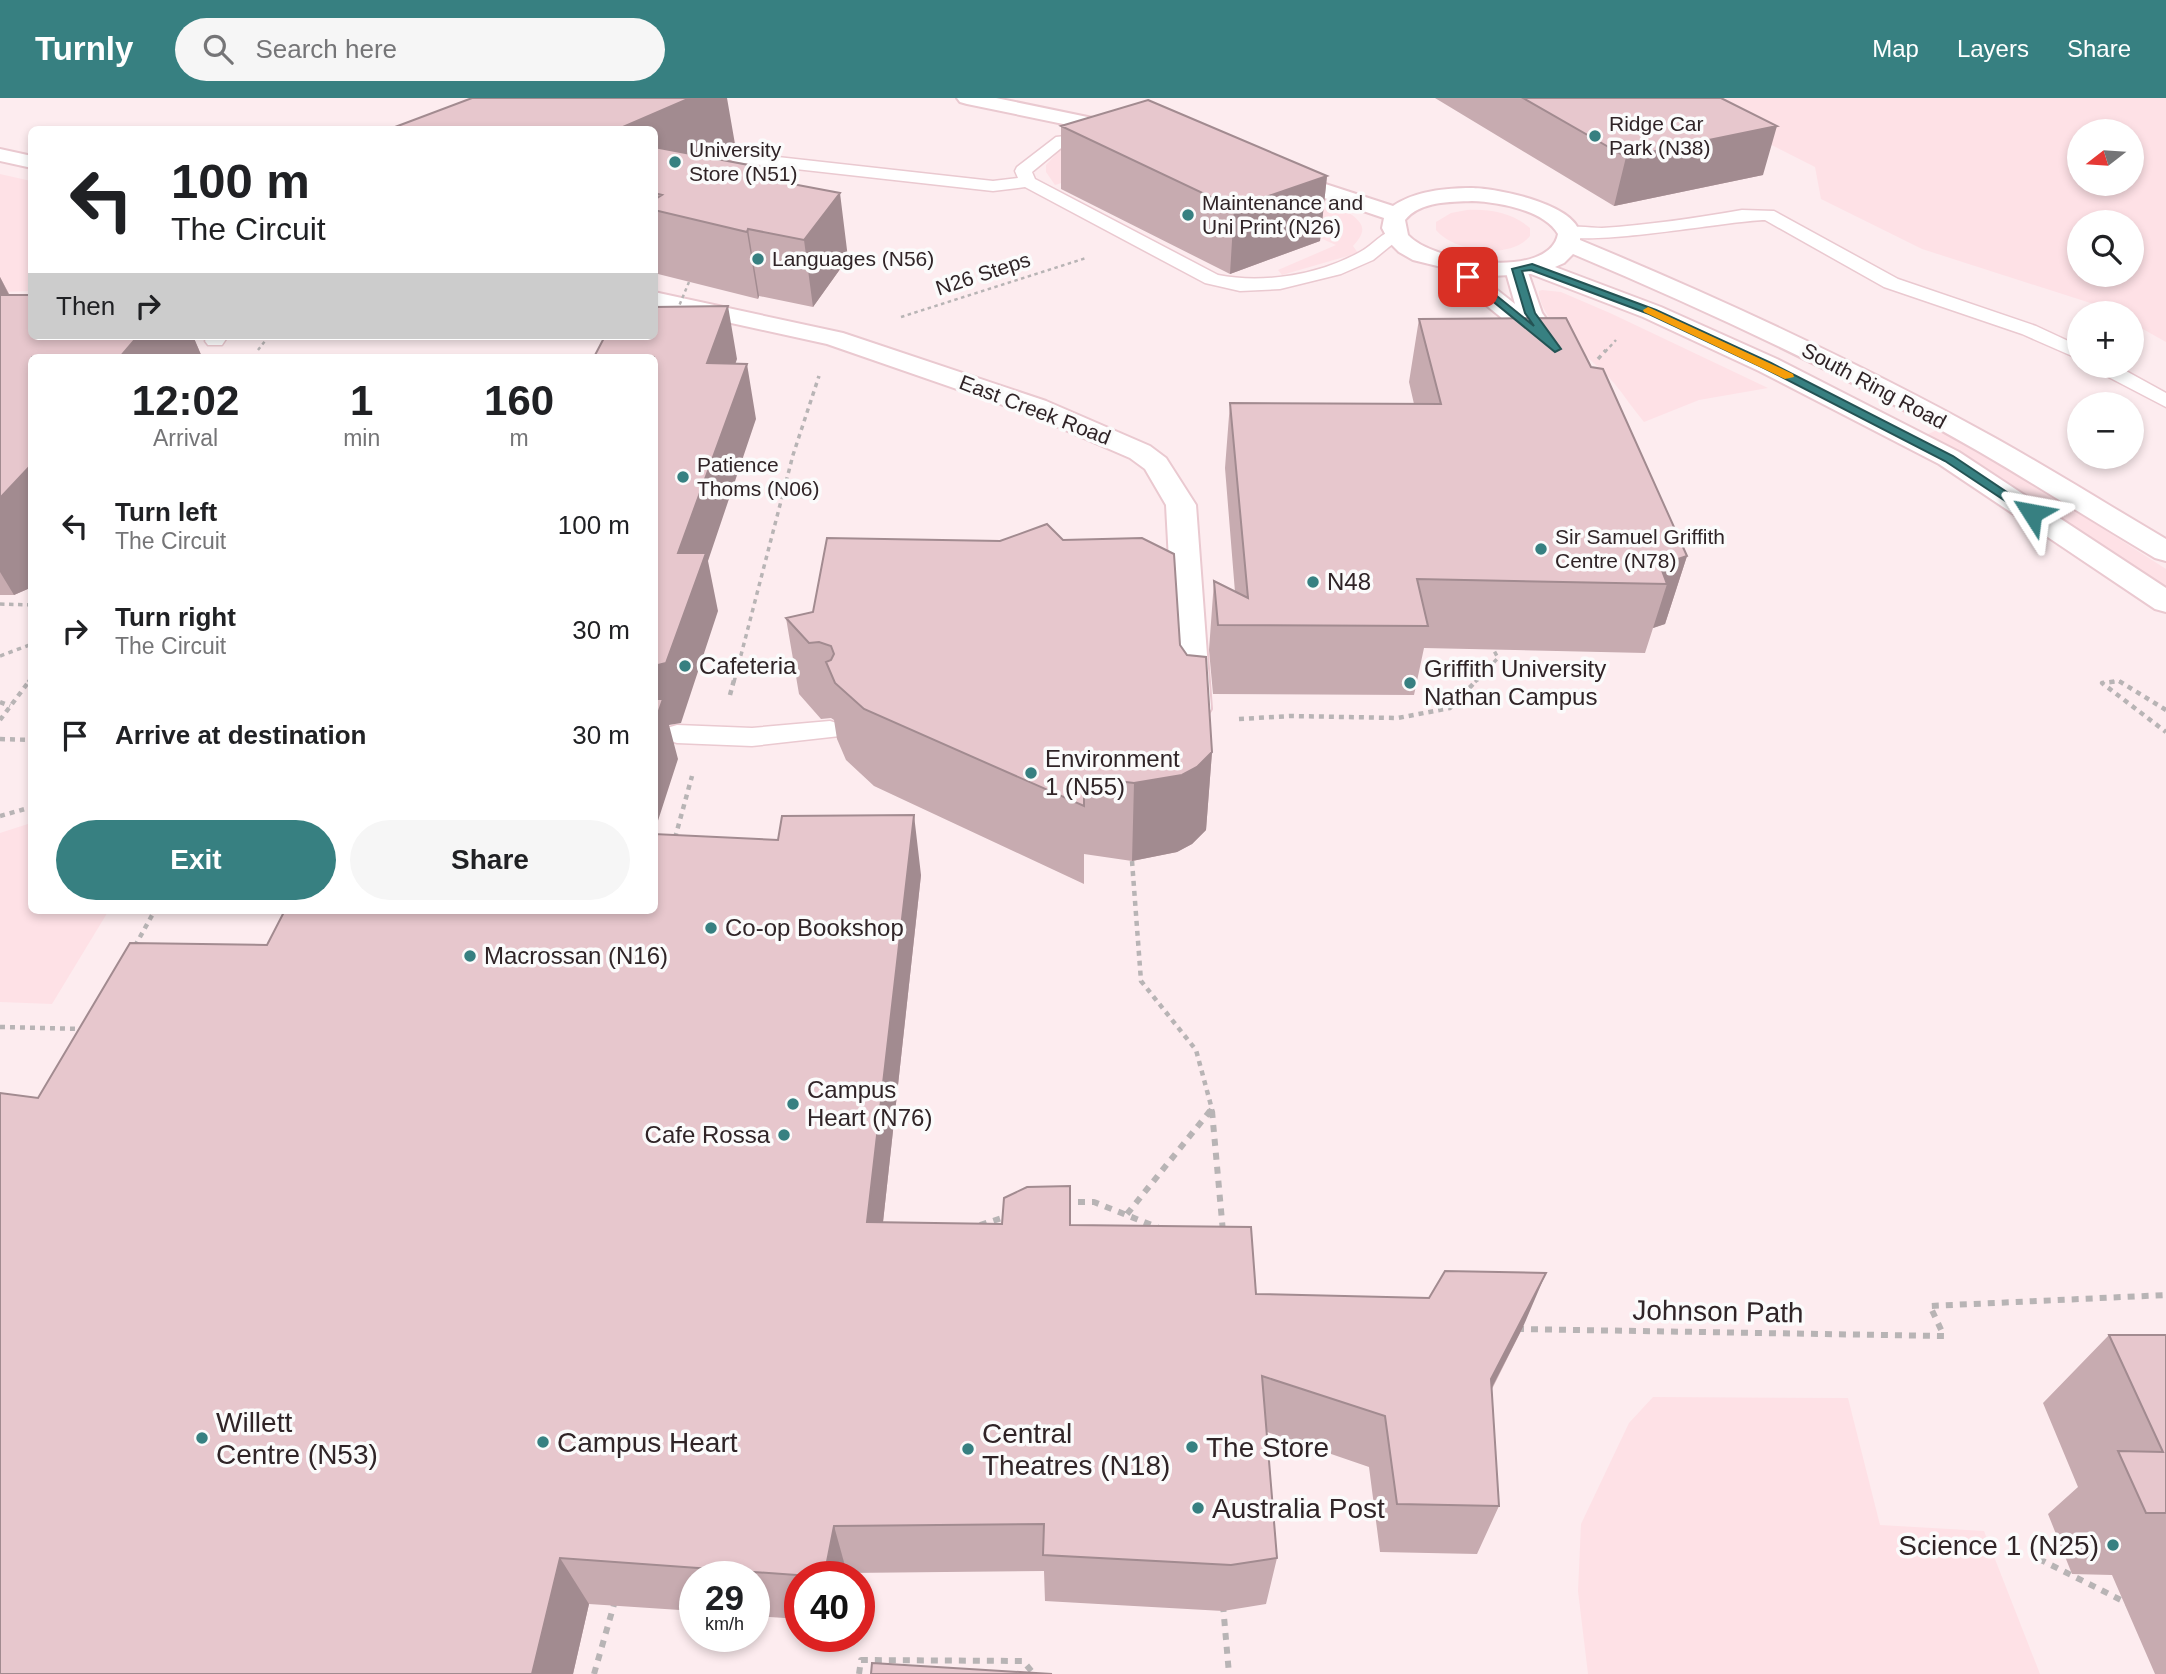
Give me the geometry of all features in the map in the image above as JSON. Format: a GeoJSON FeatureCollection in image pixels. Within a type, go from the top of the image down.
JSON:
{"type":"FeatureCollection","features":[{"type":"Feature","properties":{"kind":"street"},"geometry":{"type":"LineString","coordinates":[[967,98],[1151,130]]}},
{"type":"Feature","properties":{"kind":"street"},"geometry":{"type":"LineString","coordinates":[[1031,98],[1151,130]]}},
{"type":"Feature","properties":{"kind":"street"},"geometry":{"type":"LineString","coordinates":[[0,155],[28,161]]}},
{"type":"Feature","properties":{"kind":"street"},"geometry":{"type":"LineString","coordinates":[[1274,156],[1374,185]]}},
{"type":"Feature","properties":{"kind":"street"},"geometry":{"type":"LineString","coordinates":[[1255,168],[1397,214],[1407,246],[1426,257],[1451,265],[1495,270],[1525,268],[1556,257],[1569,239]]}},
{"type":"Feature","properties":{"kind":"street","name":"South Ring Road"},"geometry":{"type":"LineString","coordinates":[[1397,214],[1424,200],[1482,195],[1522,203],[1544,211],[1560,221],[1569,239],[1821,357],[1987,445],[2164,550]]}},
{"type":"Feature","properties":{"kind":"street"},"geometry":{"type":"LineString","coordinates":[[1451,265],[1555,349],[1530,313],[1525,268]]}},
{"type":"Feature","properties":{"kind":"street","name":"South Ring Road"},"geometry":{"type":"LineString","coordinates":[[1525,268],[1652,312],[1768,365],[1949,458],[2166,602]]}},
{"type":"Feature","properties":{"kind":"street","name":"East Creek Road"},"geometry":{"type":"LineString","coordinates":[[665,307],[834,338],[1036,407],[1140,452],[1156,464],[1181,505],[1195,721]]}},
{"type":"Feature","properties":{"kind":"lane"},"geometry":{"type":"LineString","coordinates":[[1028,182],[1023,171],[1062,139],[1151,130]]}},
{"type":"Feature","properties":{"kind":"lane"},"geometry":{"type":"LineString","coordinates":[[734,157],[993,186],[1028,182],[1212,279],[1240,285],[1280,283],[1334,270],[1367,256],[1397,214]]}},
{"type":"Feature","properties":{"kind":"lane"},"geometry":{"type":"LineString","coordinates":[[1569,239],[1742,215],[1768,215],[1891,283],[2029,330],[2067,347]]}},
{"type":"Feature","properties":{"kind":"lane"},"geometry":{"type":"LineString","coordinates":[[2124,378],[2166,401]]}},
{"type":"Feature","properties":{"kind":"lane"},"geometry":{"type":"LineString","coordinates":[[677,734],[752,737],[830,730]]}},
{"type":"Feature","properties":{"kind":"path","name":"N26 Steps"},"geometry":{"type":"LineString","coordinates":[[890,321],[1087,257]]}},
{"type":"Feature","properties":{"kind":"path"},"geometry":{"type":"LineString","coordinates":[[665,307],[689,282]]}},
{"type":"Feature","properties":{"kind":"path"},"geometry":{"type":"LineString","coordinates":[[229,340],[261,345],[265,340]]}},
{"type":"Feature","properties":{"kind":"path"},"geometry":{"type":"LineString","coordinates":[[752,737],[723,721],[753,616],[798,432],[820,373]]}},
{"type":"Feature","properties":{"kind":"path"},"geometry":{"type":"LineString","coordinates":[[0,604],[28,605]]}},
{"type":"Feature","properties":{"kind":"path"},"geometry":{"type":"LineString","coordinates":[[1195,721],[1291,716],[1398,718],[1450,708],[1498,658],[1487,638]]}},
{"type":"Feature","properties":{"kind":"path"},"geometry":{"type":"LineString","coordinates":[[0,656],[28,646]]}},
{"type":"Feature","properties":{"kind":"path"},"geometry":{"type":"LineString","coordinates":[[2166,709],[2119,681],[2102,683],[2166,732]]}},
{"type":"Feature","properties":{"kind":"path"},"geometry":{"type":"LineString","coordinates":[[0,720],[28,682]]}},
{"type":"Feature","properties":{"kind":"path"},"geometry":{"type":"LineString","coordinates":[[0,702],[10,706]]}},
{"type":"Feature","properties":{"kind":"path"},"geometry":{"type":"LineString","coordinates":[[0,739],[28,740]]}},
{"type":"Feature","properties":{"kind":"path"},"geometry":{"type":"LineString","coordinates":[[673,845],[695,765]]}},
{"type":"Feature","properties":{"kind":"path"},"geometry":{"type":"LineString","coordinates":[[0,816],[28,808]]}},
{"type":"Feature","properties":{"kind":"path"},"geometry":{"type":"LineString","coordinates":[[1132,861],[1141,981],[1196,1050],[1212,1107],[1223,1241]]}},
{"type":"Feature","properties":{"kind":"path"},"geometry":{"type":"LineString","coordinates":[[129,957],[153,914]]}},
{"type":"Feature","properties":{"kind":"path"},"geometry":{"type":"LineString","coordinates":[[0,1027],[88,1030],[92,1022]]}},
{"type":"Feature","properties":{"kind":"path"},"geometry":{"type":"LineString","coordinates":[[1127,1214],[1212,1107]]}},
{"type":"Feature","properties":{"kind":"path"},"geometry":{"type":"LineString","coordinates":[[1053,1201],[1094,1202],[1163,1230]]}},
{"type":"Feature","properties":{"kind":"path"},"geometry":{"type":"LineString","coordinates":[[977,1226],[1013,1214]]}},
{"type":"Feature","properties":{"kind":"path","name":"Johnson Path"},"geometry":{"type":"LineString","coordinates":[[1514,1329],[1944,1336],[1930,1306],[2166,1295]]}},
{"type":"Feature","properties":{"kind":"path"},"geometry":{"type":"LineString","coordinates":[[2039,1559],[2134,1606]]}},
{"type":"Feature","properties":{"kind":"path"},"geometry":{"type":"LineString","coordinates":[[594,1674],[618,1591]]}},
{"type":"Feature","properties":{"kind":"path"},"geometry":{"type":"LineString","coordinates":[[1223,1597],[1228,1674]]}},
{"type":"Feature","properties":{"kind":"path"},"geometry":{"type":"LineString","coordinates":[[859,1674],[861,1660],[1023,1661],[1034,1674]]}},
{"type":"Feature","properties":{"kind":"shaded area","name":"Griffith University Nathan Campus"},"geometry":{"type":"Polygon","coordinates":[[[0,98],[2166,98],[2166,1674],[0,1674],[0,98]]]}},
{"type":"Feature","properties":{"kind":"shaded area"},"geometry":{"type":"Polygon","coordinates":[[[1679,98],[2166,98],[2166,342],[2144,330],[2144,301],[2084,301],[1922,249],[1821,199],[1815,167],[1679,98]]]}},
{"type":"Feature","properties":{"kind":"shaded area"},"geometry":{"type":"Polygon","coordinates":[[[1098,146],[1131,147],[1194,158],[1257,177],[1348,212],[1358,220],[1362,228],[1361,236],[1353,246],[1358,253],[1282,275],[1278,270],[1336,245],[1145,160],[1131,165],[1103,154],[1062,170],[1080,177],[1055,185],[1046,172],[1046,165],[1060,150],[1098,146]]]}},
{"type":"Feature","properties":{"kind":"shaded area"},"geometry":{"type":"Polygon","coordinates":[[[0,174],[28,180],[28,291],[0,292],[0,174]]]}},
{"type":"Feature","properties":{"kind":"shaded area"},"geometry":{"type":"Polygon","coordinates":[[[1467,210],[1508,215],[1530,228],[1530,236],[1521,244],[1510,248],[1483,250],[1456,244],[1436,230],[1436,222],[1451,213],[1467,210]]]}},
{"type":"Feature","properties":{"kind":"shaded area"},"geometry":{"type":"Polygon","coordinates":[[[1539,291],[1561,292],[1610,313],[1768,388],[1699,400],[1644,422],[1605,373],[1557,328],[1541,303],[1539,291]]]}},
{"type":"Feature","properties":{"kind":"shaded area"},"geometry":{"type":"Polygon","coordinates":[[[1939,429],[2044,491],[2166,569],[2166,589],[2038,505],[1922,437],[1939,429]]]}},
{"type":"Feature","properties":{"kind":"shaded area"},"geometry":{"type":"Polygon","coordinates":[[[28,824],[28,914],[107,914],[52,1004],[0,1002],[0,833],[28,824]]]}},
{"type":"Feature","properties":{"kind":"shaded area"},"geometry":{"type":"Polygon","coordinates":[[[1653,1397],[1848,1398],[1880,1525],[1984,1531],[2040,1674],[1588,1674],[1578,1591],[1581,1524],[1629,1423],[1653,1397]]]}},
{"type":"Feature","properties":{"kind":"building"},"geometry":{"type":"Polygon","coordinates":[[[472,98],[690,98],[625,126],[398,126],[472,98]]]}},
{"type":"Feature","properties":{"kind":"building"},"geometry":{"type":"Polygon","coordinates":[[[1523,98],[1721,98],[1777,126],[1626,157],[1523,98]]]}},
{"type":"Feature","properties":{"kind":"building"},"geometry":{"type":"Polygon","coordinates":[[[1148,100],[1327,176],[1234,208],[1061,126],[1148,100]]]}},
{"type":"Feature","properties":{"kind":"building"},"geometry":{"type":"Polygon","coordinates":[[[658,148],[759,167],[750,176],[840,193],[804,240],[748,229],[747,232],[658,211],[658,198],[662,195],[658,194],[658,148]]]}},
{"type":"Feature","properties":{"kind":"building"},"geometry":{"type":"Polygon","coordinates":[[[0,295],[28,295],[28,340],[135,340],[123,354],[28,354],[28,468],[0,498],[0,295]]]}},
{"type":"Feature","properties":{"kind":"building","name":"Patience Thoms (N06)"},"geometry":{"type":"Polygon","coordinates":[[[728,306],[707,363],[747,364],[678,553],[706,553],[666,663],[658,665],[658,354],[596,354],[603,340],[658,340],[658,307],[728,306]]]}},
{"type":"Feature","properties":{"kind":"building"},"geometry":{"type":"Polygon","coordinates":[[[1566,318],[1591,367],[1603,369],[1687,556],[1660,565],[1667,584],[1417,579],[1428,626],[1218,625],[1214,581],[1248,598],[1230,403],[1441,404],[1419,319],[1566,318]]]}},
{"type":"Feature","properties":{"kind":"building"},"geometry":{"type":"Polygon","coordinates":[[[1047,524],[1063,540],[1142,538],[1174,554],[1180,645],[1187,655],[1206,657],[1212,752],[1197,767],[1182,775],[1134,783],[1084,777],[1084,806],[864,709],[835,683],[826,662],[831,660],[834,654],[831,646],[819,642],[809,643],[786,618],[813,612],[827,538],[1000,541],[1047,524]]]}},
{"type":"Feature","properties":{"kind":"building"},"geometry":{"type":"Polygon","coordinates":[[[658,699],[663,699],[658,713],[658,699]]]}},
{"type":"Feature","properties":{"kind":"building"},"geometry":{"type":"Polygon","coordinates":[[[914,815],[867,1222],[1002,1224],[1004,1198],[1027,1187],[1070,1186],[1070,1225],[1251,1227],[1256,1294],[1429,1298],[1445,1271],[1546,1273],[1491,1379],[1499,1506],[1397,1504],[1385,1416],[1262,1376],[1277,1558],[1231,1565],[1043,1555],[1044,1524],[834,1526],[827,1561],[784,1561],[784,1574],[770,1573],[770,1561],[679,1561],[679,1567],[560,1558],[532,1674],[0,1674],[0,1093],[38,1098],[130,943],[267,945],[283,914],[658,914],[658,834],[778,840],[782,816],[914,815]]]}},
{"type":"Feature","properties":{"kind":"building"},"geometry":{"type":"Polygon","coordinates":[[[2109,1335],[2166,1335],[2166,1513],[2146,1513],[2118,1451],[2163,1452],[2109,1335]]]}},
{"type":"Feature","properties":{"kind":"building"},"geometry":{"type":"Polygon","coordinates":[[[872,1663],[1052,1674],[871,1674],[872,1663]]]}},
{"type":"Feature","properties":{"kind":"slow traffic"},"geometry":{"type":"LineString","coordinates":[[1648,310],[1789,377]]}},
{"type":"Feature","properties":{"kind":"place","name":"Ridge Car Park (N38)"},"geometry":{"type":"Point","coordinates":[1595,136]}},
{"type":"Feature","properties":{"kind":"place","name":"University Store (N51)"},"geometry":{"type":"Point","coordinates":[675,162]}},
{"type":"Feature","properties":{"kind":"place","name":"Maintenance and Uni Print (N26)"},"geometry":{"type":"Point","coordinates":[1188,215]}},
{"type":"Feature","properties":{"kind":"place","name":"Languages (N56)"},"geometry":{"type":"Point","coordinates":[758,259]}},
{"type":"Feature","properties":{"kind":"place","name":"Patience Thoms (N06)"},"geometry":{"type":"Point","coordinates":[683,477]}},
{"type":"Feature","properties":{"kind":"place","name":"Sir Samuel Griffith Centre (N78)"},"geometry":{"type":"Point","coordinates":[1541,549]}},
{"type":"Feature","properties":{"kind":"place","name":"N48"},"geometry":{"type":"Point","coordinates":[1313,582]}},
{"type":"Feature","properties":{"kind":"place","name":"Cafeteria"},"geometry":{"type":"Point","coordinates":[685,666]}},
{"type":"Feature","properties":{"kind":"place","name":"Griffith University Nathan Campus"},"geometry":{"type":"Point","coordinates":[1410,683]}},
{"type":"Feature","properties":{"kind":"place","name":"Environment 1 (N55)"},"geometry":{"type":"Point","coordinates":[1031,773]}},
{"type":"Feature","properties":{"kind":"place","name":"Co-op Bookshop"},"geometry":{"type":"Point","coordinates":[711,928]}},
{"type":"Feature","properties":{"kind":"place","name":"Macrossan (N16)"},"geometry":{"type":"Point","coordinates":[470,956]}},
{"type":"Feature","properties":{"kind":"place","name":"Campus Heart (N76)"},"geometry":{"type":"Point","coordinates":[793,1104]}},
{"type":"Feature","properties":{"kind":"place","name":"Cafe Rossa"},"geometry":{"type":"Point","coordinates":[784,1135]}},
{"type":"Feature","properties":{"kind":"place","name":"Willett Centre (N53)"},"geometry":{"type":"Point","coordinates":[202,1438]}},
{"type":"Feature","properties":{"kind":"place","name":"Campus Heart"},"geometry":{"type":"Point","coordinates":[543,1442]}},
{"type":"Feature","properties":{"kind":"place","name":"The Store"},"geometry":{"type":"Point","coordinates":[1192,1447]}},
{"type":"Feature","properties":{"kind":"place","name":"Central Theatres (N18)"},"geometry":{"type":"Point","coordinates":[968,1449]}},
{"type":"Feature","properties":{"kind":"place","name":"Australia Post"},"geometry":{"type":"Point","coordinates":[1198,1508]}},
{"type":"Feature","properties":{"kind":"place","name":"Science 1 (N25)"},"geometry":{"type":"Point","coordinates":[2113,1545]}},
{"type":"Feature","properties":{"kind":"route"},"geometry":{"type":"LineString","coordinates":[[1468,277],[1555,349],[1530,313],[1517,269],[1532,267],[1652,312],[1768,365],[1949,458],[2032,513]]}}]}
